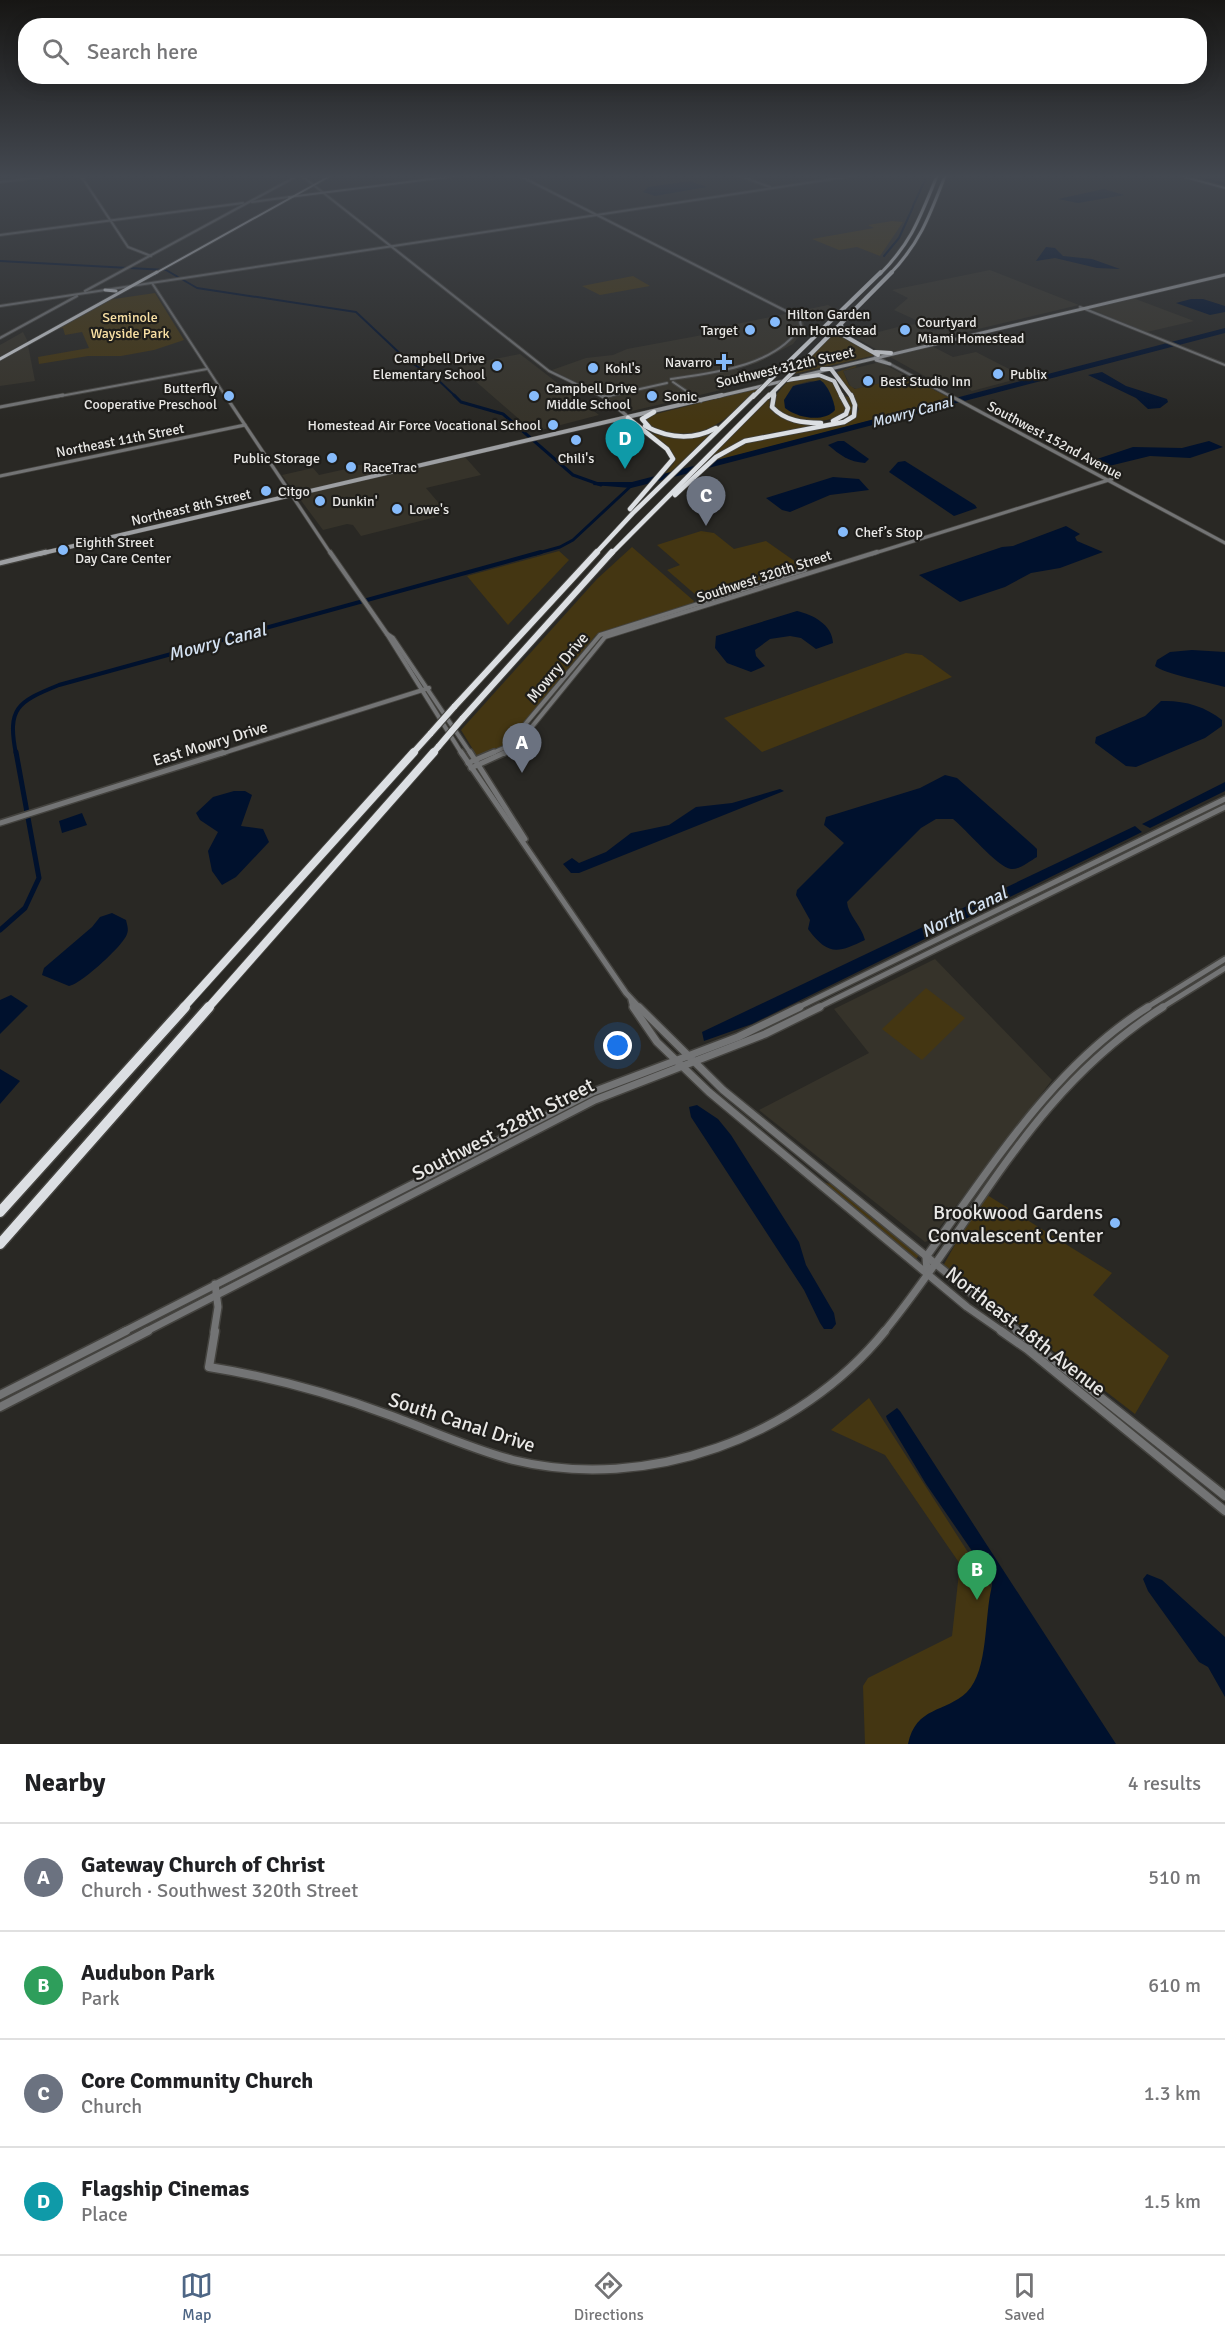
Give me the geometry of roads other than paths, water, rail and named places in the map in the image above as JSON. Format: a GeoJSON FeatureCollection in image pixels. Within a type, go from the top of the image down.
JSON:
{"type":"FeatureCollection","features":[{"type":"Feature","properties":{"kind":"highway"},"geometry":{"type":"LineString","coordinates":[[0,358],[28,340],[83,313],[121,288],[178,257]]}},
{"type":"Feature","properties":{"kind":"highway"},"geometry":{"type":"LineString","coordinates":[[37,337],[178,257]]}},
{"type":"Feature","properties":{"kind":"highway"},"geometry":{"type":"LineString","coordinates":[[560,589],[680,467],[897,257]]}},
{"type":"Feature","properties":{"kind":"highway"},"geometry":{"type":"LineString","coordinates":[[0,1244],[462,719],[624,539],[905,257]]}},
{"type":"Feature","properties":{"kind":"highway"},"geometry":{"type":"LineString","coordinates":[[128,287],[146,274]]}},
{"type":"Feature","properties":{"kind":"highway"},"geometry":{"type":"LineString","coordinates":[[134,284],[139,285]]}},
{"type":"Feature","properties":{"kind":"highway"},"geometry":{"type":"LineString","coordinates":[[99,302],[121,288]]}},
{"type":"Feature","properties":{"kind":"highway"},"geometry":{"type":"LineString","coordinates":[[105,290],[116,291]]}},
{"type":"Feature","properties":{"kind":"highway"},"geometry":{"type":"LineString","coordinates":[[61,325],[76,313]]}},
{"type":"Feature","properties":{"kind":"highway"},"geometry":{"type":"LineString","coordinates":[[841,324],[843,336],[879,357]]}},
{"type":"Feature","properties":{"kind":"highway"},"geometry":{"type":"LineString","coordinates":[[0,358],[19,348],[28,340]]}},
{"type":"Feature","properties":{"kind":"highway"},"geometry":{"type":"LineString","coordinates":[[864,348],[876,352],[891,352]]}},
{"type":"Feature","properties":{"kind":"highway"},"geometry":{"type":"LineString","coordinates":[[836,375],[839,368]]}},
{"type":"Feature","properties":{"kind":"highway"},"geometry":{"type":"LineString","coordinates":[[624,539],[718,456],[753,439],[840,424],[851,419],[857,413],[856,406],[831,369],[822,369]]}},
{"type":"Feature","properties":{"kind":"highway"},"geometry":{"type":"LineString","coordinates":[[778,387],[773,396],[772,407],[786,418],[801,422],[824,422],[841,418],[847,412],[840,390],[831,378],[814,375],[787,380]]}},
{"type":"Feature","properties":{"kind":"highway"},"geometry":{"type":"LineString","coordinates":[[629,417],[652,431],[678,437],[700,435],[714,429],[738,410]]}},
{"type":"Feature","properties":{"kind":"highway"},"geometry":{"type":"LineString","coordinates":[[652,431],[642,420],[654,412]]}},
{"type":"Feature","properties":{"kind":"highway"},"geometry":{"type":"LineString","coordinates":[[0,1212],[672,463],[671,453],[629,417]]}},
{"type":"Feature","properties":{"kind":"main road","name":"Southwest 312th Street"},"geometry":{"type":"LineString","coordinates":[[526,439],[609,419],[654,412],[1134,294],[1225,274]]}},
{"type":"Feature","properties":{"kind":"main road","name":"Southwest 312th Street"},"geometry":{"type":"LineString","coordinates":[[537,436],[602,424],[879,357],[891,352],[1225,274]]}},
{"type":"Feature","properties":{"kind":"main road"},"geometry":{"type":"LineString","coordinates":[[1118,300],[1134,294]]}},
{"type":"Feature","properties":{"kind":"main road"},"geometry":{"type":"LineString","coordinates":[[839,368],[876,360],[890,364]]}},
{"type":"Feature","properties":{"kind":"main road"},"geometry":{"type":"LineString","coordinates":[[602,424],[609,419]]}},
{"type":"Feature","properties":{"kind":"main road","name":"Northeast 8th Street"},"geometry":{"type":"LineString","coordinates":[[0,562],[526,439]]}},
{"type":"Feature","properties":{"kind":"street"},"geometry":{"type":"LineString","coordinates":[[0,338],[148,257]]}},
{"type":"Feature","properties":{"kind":"street"},"geometry":{"type":"LineString","coordinates":[[0,306],[322,257]]}},
{"type":"Feature","properties":{"kind":"street"},"geometry":{"type":"LineString","coordinates":[[404,257],[549,371],[607,399],[629,417]]}},
{"type":"Feature","properties":{"kind":"street"},"geometry":{"type":"LineString","coordinates":[[588,390],[607,399],[767,356],[796,335],[801,326],[800,321],[788,312],[680,257]]}},
{"type":"Feature","properties":{"kind":"street","name":"Northeast 18th Avenue"},"geometry":{"type":"LineString","coordinates":[[152,283],[290,494],[387,634],[389,641],[499,811],[534,856]]}},
{"type":"Feature","properties":{"kind":"street"},"geometry":{"type":"LineString","coordinates":[[85,291],[89,292]]}},
{"type":"Feature","properties":{"kind":"street"},"geometry":{"type":"LineString","coordinates":[[61,297],[72,298]]}},
{"type":"Feature","properties":{"kind":"street"},"geometry":{"type":"LineString","coordinates":[[1082,307],[1225,365]]}},
{"type":"Feature","properties":{"kind":"street","name":"Southwest 152nd Avenue"},"geometry":{"type":"LineString","coordinates":[[879,357],[955,397]]}},
{"type":"Feature","properties":{"kind":"street","name":"Southwest 152nd Avenue"},"geometry":{"type":"LineString","coordinates":[[879,357],[1225,541]]}},
{"type":"Feature","properties":{"kind":"street"},"geometry":{"type":"LineString","coordinates":[[0,407],[207,369]]}},
{"type":"Feature","properties":{"kind":"street"},"geometry":{"type":"LineString","coordinates":[[668,382],[697,400]]}},
{"type":"Feature","properties":{"kind":"street","name":"Northeast 11th Street"},"geometry":{"type":"LineString","coordinates":[[0,476],[244,425]]}},
{"type":"Feature","properties":{"kind":"street","name":"Southwest 320th Street"},"geometry":{"type":"LineString","coordinates":[[609,631],[1107,478]]}},
{"type":"Feature","properties":{"kind":"street","name":"Southwest 320th Street"},"geometry":{"type":"LineString","coordinates":[[477,763],[501,756],[517,745],[605,637],[728,596]]}},
{"type":"Feature","properties":{"kind":"street","name":"Mowry Drive"},"geometry":{"type":"LineString","coordinates":[[469,765],[506,747],[592,642],[609,631]]}},
{"type":"Feature","properties":{"kind":"street","name":"Northeast 18th Avenue"},"geometry":{"type":"LineString","coordinates":[[387,634],[393,638],[429,688],[534,856],[631,999],[686,1056],[926,1257],[1225,1496]]}},
{"type":"Feature","properties":{"kind":"street","name":"East Mowry Drive"},"geometry":{"type":"LineString","coordinates":[[0,823],[429,688]]}},
{"type":"Feature","properties":{"kind":"street","name":"Southwest 328th Street"},"geometry":{"type":"LineString","coordinates":[[0,1395],[593,1092],[738,1037],[1225,799]]}},
{"type":"Feature","properties":{"kind":"street","name":"Southwest 328th Street"},"geometry":{"type":"LineString","coordinates":[[0,1407],[595,1100],[757,1037],[1225,807]]}},
{"type":"Feature","properties":{"kind":"street"},"geometry":{"type":"LineString","coordinates":[[927,1273],[926,1257],[1032,1113],[1073,1067],[1138,1013],[1225,959]]}},
{"type":"Feature","properties":{"kind":"street","name":"South Canal Drive"},"geometry":{"type":"LineString","coordinates":[[218,1294],[219,1314],[210,1347],[209,1367],[251,1372],[305,1386],[494,1454],[524,1462],[578,1468],[638,1466],[693,1456],[772,1425],[802,1406],[857,1362],[927,1273],[1062,1091],[1131,1029],[1225,968]]}},
{"type":"Feature","properties":{"kind":"street"},"geometry":{"type":"LineString","coordinates":[[825,994],[826,1003]]}},
{"type":"Feature","properties":{"kind":"street","name":"Northeast 18th Avenue"},"geometry":{"type":"LineString","coordinates":[[631,999],[633,1008],[673,1060],[767,1141],[967,1307],[1027,1349],[1225,1510]]}},
{"type":"Feature","properties":{"kind":"street"},"geometry":{"type":"LineString","coordinates":[[661,1046],[671,1040]]}},
{"type":"Feature","properties":{"kind":"street"},"geometry":{"type":"LineString","coordinates":[[765,1124],[767,1141]]}},
{"type":"Feature","properties":{"kind":"street"},"geometry":{"type":"LineString","coordinates":[[816,1181],[832,1179]]}},
{"type":"Feature","properties":{"kind":"street"},"geometry":{"type":"LineString","coordinates":[[215,1284],[218,1294]]}},
{"type":"Feature","properties":{"kind":"water"},"geometry":{"type":"Polygon","coordinates":[[[1039,257],[1076,257],[1092,259],[1120,269],[1097,268],[1055,258],[1036,261],[1039,257]]]}},
{"type":"Feature","properties":{"kind":"water"},"geometry":{"type":"Polygon","coordinates":[[[1203,299],[1225,306],[1225,312],[1210,315],[1176,303],[1203,299]]]}},
{"type":"Feature","properties":{"kind":"water","name":"Mowry Canal"},"geometry":{"type":"Polygon","coordinates":[[[1225,328],[1225,333],[631,488],[593,485],[595,482],[632,482],[1225,328]]]}},
{"type":"Feature","properties":{"kind":"water"},"geometry":{"type":"Polygon","coordinates":[[[1102,372],[1126,386],[1167,399],[1168,402],[1160,408],[1148,409],[1136,398],[1088,375],[1102,372]]]}},
{"type":"Feature","properties":{"kind":"water"},"geometry":{"type":"Polygon","coordinates":[[[820,380],[828,389],[833,402],[835,410],[830,414],[810,418],[785,408],[784,400],[793,386],[820,380]]]}},
{"type":"Feature","properties":{"kind":"water"},"geometry":{"type":"Polygon","coordinates":[[[844,441],[869,459],[865,463],[849,460],[828,445],[844,441]]]}},
{"type":"Feature","properties":{"kind":"water"},"geometry":{"type":"Polygon","coordinates":[[[1209,441],[1223,447],[1190,458],[1150,456],[1105,467],[1091,461],[1133,447],[1182,448],[1209,441]]]}},
{"type":"Feature","properties":{"kind":"water"},"geometry":{"type":"Polygon","coordinates":[[[905,461],[977,508],[954,516],[889,472],[898,462],[905,461]]]}},
{"type":"Feature","properties":{"kind":"water"},"geometry":{"type":"Polygon","coordinates":[[[833,477],[859,479],[869,490],[830,495],[790,512],[782,510],[766,498],[833,477]]]}},
{"type":"Feature","properties":{"kind":"water"},"geometry":{"type":"Polygon","coordinates":[[[1066,526],[1080,534],[1075,537],[1077,541],[1103,552],[1060,568],[1031,573],[1005,587],[960,602],[919,575],[1002,547],[1013,546],[1066,526]]]}},
{"type":"Feature","properties":{"kind":"water"},"geometry":{"type":"Polygon","coordinates":[[[797,611],[821,621],[832,636],[833,643],[816,649],[801,638],[790,636],[770,639],[755,650],[756,656],[765,666],[751,672],[727,663],[715,648],[716,636],[797,611]]]}},
{"type":"Feature","properties":{"kind":"water"},"geometry":{"type":"Polygon","coordinates":[[[1192,650],[1225,652],[1225,687],[1177,675],[1155,666],[1157,660],[1170,652],[1192,650]]]}},
{"type":"Feature","properties":{"kind":"water"},"geometry":{"type":"Polygon","coordinates":[[[1161,701],[1185,703],[1201,708],[1222,720],[1222,726],[1205,738],[1136,767],[1126,766],[1095,743],[1096,737],[1145,716],[1161,701]]]}},
{"type":"Feature","properties":{"kind":"water"},"geometry":{"type":"Polygon","coordinates":[[[945,775],[957,778],[1034,846],[1037,849],[1037,857],[1021,867],[1011,869],[1005,867],[953,819],[936,819],[921,828],[847,902],[865,940],[840,949],[828,948],[822,944],[808,929],[810,920],[796,895],[797,890],[844,843],[824,825],[826,817],[920,788],[945,775]]]}},
{"type":"Feature","properties":{"kind":"water"},"geometry":{"type":"Polygon","coordinates":[[[1225,782],[1225,791],[1150,828],[1142,824],[1225,782]]]}},
{"type":"Feature","properties":{"kind":"water"},"geometry":{"type":"Polygon","coordinates":[[[780,789],[784,791],[579,873],[571,873],[563,864],[572,858],[579,863],[606,852],[631,833],[669,825],[696,807],[732,803],[780,789]]]}},
{"type":"Feature","properties":{"kind":"water"},"geometry":{"type":"Polygon","coordinates":[[[234,791],[245,791],[252,795],[241,826],[263,829],[269,842],[236,877],[222,885],[212,871],[208,851],[218,832],[200,820],[196,813],[213,797],[234,791]]]}},
{"type":"Feature","properties":{"kind":"water"},"geometry":{"type":"Polygon","coordinates":[[[82,813],[87,825],[62,833],[59,821],[82,813]]]}},
{"type":"Feature","properties":{"kind":"water","name":"North Canal"},"geometry":{"type":"Polygon","coordinates":[[[1135,826],[1142,832],[752,1024],[704,1041],[702,1032],[1135,826]]]}},
{"type":"Feature","properties":{"kind":"water"},"geometry":{"type":"Polygon","coordinates":[[[112,913],[126,920],[128,932],[118,947],[101,964],[69,986],[42,975],[44,968],[92,927],[100,917],[112,913]]]}},
{"type":"Feature","properties":{"kind":"water"},"geometry":{"type":"Polygon","coordinates":[[[11,995],[28,1006],[0,1034],[0,1000],[11,995]]]}},
{"type":"Feature","properties":{"kind":"water"},"geometry":{"type":"Polygon","coordinates":[[[0,1069],[20,1081],[0,1104],[0,1069]]]}},
{"type":"Feature","properties":{"kind":"water"},"geometry":{"type":"Polygon","coordinates":[[[697,1105],[718,1119],[731,1135],[799,1242],[806,1265],[834,1313],[836,1324],[832,1329],[824,1329],[820,1323],[804,1290],[691,1117],[689,1107],[697,1105]]]}},
{"type":"Feature","properties":{"kind":"water"},"geometry":{"type":"Polygon","coordinates":[[[897,1408],[1116,1744],[908,1744],[912,1732],[924,1716],[958,1699],[974,1682],[985,1642],[992,1580],[926,1484],[887,1419],[886,1416],[897,1408]]]}},
{"type":"Feature","properties":{"kind":"water"},"geometry":{"type":"Polygon","coordinates":[[[1147,1574],[1162,1580],[1225,1637],[1225,1697],[1208,1667],[1199,1662],[1148,1591],[1143,1579],[1147,1574]]]}},
{"type":"Feature","properties":{"kind":"waterway","name":"Mowry Canal"},"geometry":{"type":"LineString","coordinates":[[0,261],[166,270],[197,288],[356,312],[408,361],[435,377],[456,397]]}},
{"type":"Feature","properties":{"kind":"waterway","name":"Mowry Canal"},"geometry":{"type":"LineString","coordinates":[[456,397],[461,402],[503,414],[573,475],[601,485]]}},
{"type":"Feature","properties":{"kind":"waterway","name":"Mowry Canal"},"geometry":{"type":"LineString","coordinates":[[535,554],[560,547],[573,540],[632,485]]}},
{"type":"Feature","properties":{"kind":"waterway","name":"Mowry Canal"},"geometry":{"type":"LineString","coordinates":[[16,754],[13,726],[18,709],[33,696],[59,685],[541,552]]}},
{"type":"Feature","properties":{"kind":"waterway","name":"Mowry Canal"},"geometry":{"type":"LineString","coordinates":[[0,930],[25,908],[39,878],[16,752]]}},
{"type":"Feature","properties":{"kind":"place","name":"Hilton Garden Inn Homestead"},"geometry":{"type":"Point","coordinates":[775,322]}},
{"type":"Feature","properties":{"kind":"place","name":"Target"},"geometry":{"type":"Point","coordinates":[750,330]}},
{"type":"Feature","properties":{"kind":"place","name":"Courtyard Miami Homestead"},"geometry":{"type":"Point","coordinates":[905,330]}},
{"type":"Feature","properties":{"kind":"place","name":"Navarro"},"geometry":{"type":"Point","coordinates":[724,362]}},
{"type":"Feature","properties":{"kind":"place","name":"Campbell Drive Elementary School"},"geometry":{"type":"Point","coordinates":[497,366]}},
{"type":"Feature","properties":{"kind":"place","name":"Kohl's"},"geometry":{"type":"Point","coordinates":[593,368]}},
{"type":"Feature","properties":{"kind":"place","name":"Publix"},"geometry":{"type":"Point","coordinates":[998,374]}},
{"type":"Feature","properties":{"kind":"place","name":"Best Studio Inn"},"geometry":{"type":"Point","coordinates":[868,381]}},
{"type":"Feature","properties":{"kind":"place","name":"Butterfly Cooperative Preschool"},"geometry":{"type":"Point","coordinates":[229,396]}},
{"type":"Feature","properties":{"kind":"place","name":"Campbell Drive Middle School"},"geometry":{"type":"Point","coordinates":[534,396]}},
{"type":"Feature","properties":{"kind":"place","name":"Sonic"},"geometry":{"type":"Point","coordinates":[652,396]}},
{"type":"Feature","properties":{"kind":"place","name":"Homestead Air Force Vocational School"},"geometry":{"type":"Point","coordinates":[553,425]}},
{"type":"Feature","properties":{"kind":"place","name":"Chili's"},"geometry":{"type":"Point","coordinates":[576,440]}},
{"type":"Feature","properties":{"kind":"place","name":"Public Storage"},"geometry":{"type":"Point","coordinates":[332,458]}},
{"type":"Feature","properties":{"kind":"place","name":"RaceTrac"},"geometry":{"type":"Point","coordinates":[351,467]}},
{"type":"Feature","properties":{"kind":"place","name":"Flagship Cinemas"},"geometry":{"type":"Point","coordinates":[625,469]}},
{"type":"Feature","properties":{"kind":"place","name":"Citgo"},"geometry":{"type":"Point","coordinates":[266,491]}},
{"type":"Feature","properties":{"kind":"place","name":"Dunkin'"},"geometry":{"type":"Point","coordinates":[320,501]}},
{"type":"Feature","properties":{"kind":"place","name":"Lowe's"},"geometry":{"type":"Point","coordinates":[397,509]}},
{"type":"Feature","properties":{"kind":"place","name":"Core Community Church"},"geometry":{"type":"Point","coordinates":[706,526]}},
{"type":"Feature","properties":{"kind":"place","name":"Chef’s Stop"},"geometry":{"type":"Point","coordinates":[843,532]}},
{"type":"Feature","properties":{"kind":"place","name":"Eighth Street Day Care Center"},"geometry":{"type":"Point","coordinates":[63,550]}},
{"type":"Feature","properties":{"kind":"place","name":"Gateway Church of Christ"},"geometry":{"type":"Point","coordinates":[522,773]}},
{"type":"Feature","properties":{"kind":"place","name":"Brookwood Gardens Convalescent Center"},"geometry":{"type":"Point","coordinates":[1115,1223]}},
{"type":"Feature","properties":{"kind":"place","name":"Audubon Park"},"geometry":{"type":"Point","coordinates":[977,1600]}},
{"type":"Feature","properties":{"kind":"park label","name":"Seminole Wayside Park"},"geometry":{"type":"Point","coordinates":[130,326]}}]}
